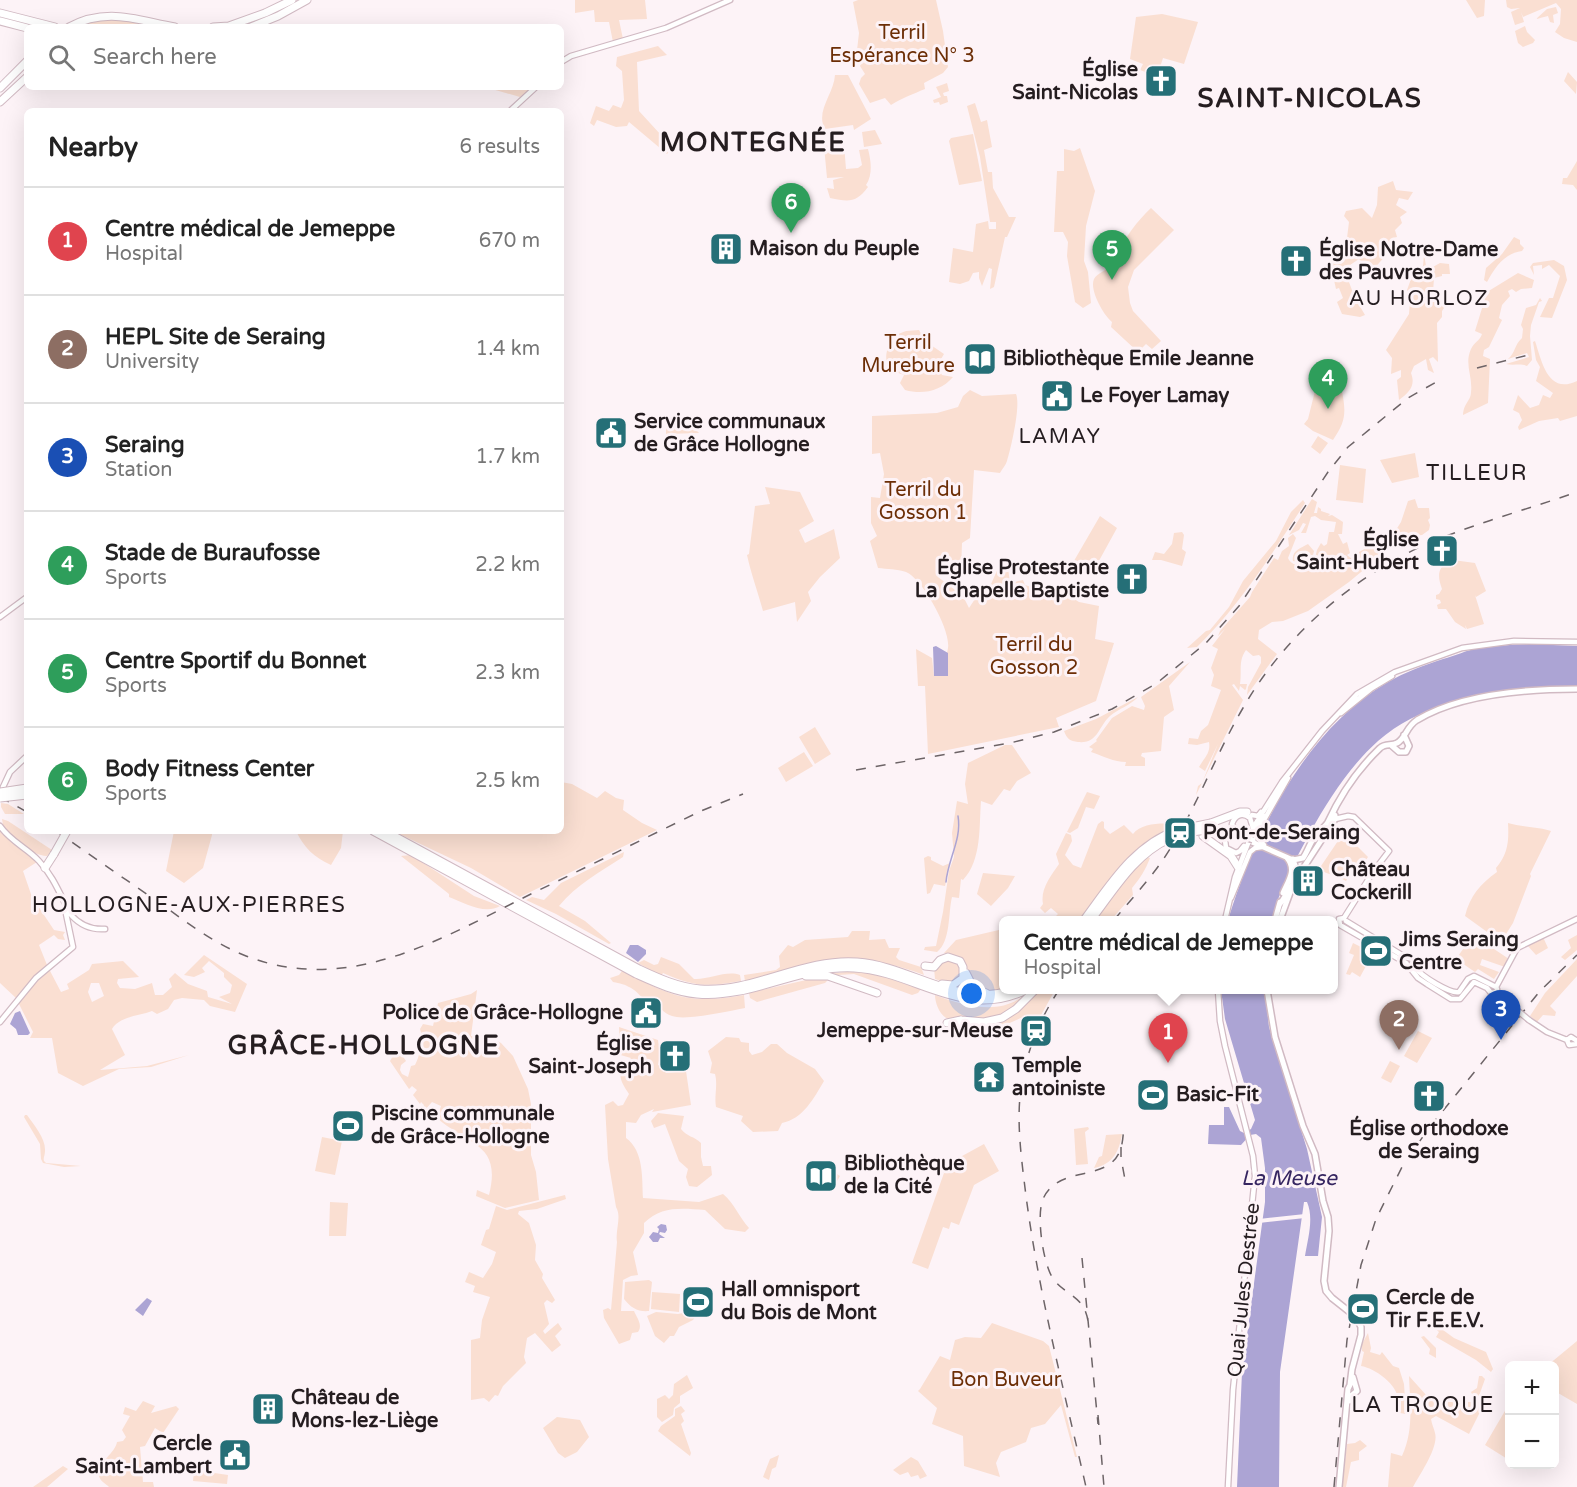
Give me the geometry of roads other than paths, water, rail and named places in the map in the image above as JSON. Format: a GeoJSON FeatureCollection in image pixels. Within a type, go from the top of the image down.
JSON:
{"type":"FeatureCollection","features":[{"type":"Feature","properties":{"kind":"highway"},"geometry":{"type":"LineString","coordinates":[[235,24],[292,0]]}},
{"type":"Feature","properties":{"kind":"highway"},"geometry":{"type":"LineString","coordinates":[[258,24],[307,0]]}},
{"type":"Feature","properties":{"kind":"highway"},"geometry":{"type":"LineString","coordinates":[[77,24],[93,18],[118,15],[161,24]]}},
{"type":"Feature","properties":{"kind":"highway"},"geometry":{"type":"LineString","coordinates":[[1,16],[40,24]]}},
{"type":"Feature","properties":{"kind":"highway"},"geometry":{"type":"LineString","coordinates":[[1,16],[24,27]]}},
{"type":"Feature","properties":{"kind":"highway"},"geometry":{"type":"LineString","coordinates":[[0,88],[24,64]]}},
{"type":"Feature","properties":{"kind":"highway"},"geometry":{"type":"LineString","coordinates":[[0,102],[24,81]]}},
{"type":"Feature","properties":{"kind":"highway"},"geometry":{"type":"LineString","coordinates":[[1,793],[24,789]]}},
{"type":"Feature","properties":{"kind":"highway"},"geometry":{"type":"LineString","coordinates":[[1,793],[24,795]]}},
{"type":"Feature","properties":{"kind":"highway"},"geometry":{"type":"LineString","coordinates":[[1095,916],[1137,862],[1151,849],[1184,833],[1207,829],[1238,812],[1250,814]]}},
{"type":"Feature","properties":{"kind":"highway"},"geometry":{"type":"LineString","coordinates":[[1207,829],[1238,867]]}},
{"type":"Feature","properties":{"kind":"highway"},"geometry":{"type":"LineString","coordinates":[[1088,916],[1133,858],[1156,839],[1176,831],[1207,829],[1233,833]]}},
{"type":"Feature","properties":{"kind":"highway"},"geometry":{"type":"LineString","coordinates":[[44,867],[54,855],[65,834]]}},
{"type":"Feature","properties":{"kind":"highway"},"geometry":{"type":"LineString","coordinates":[[380,834],[655,983],[676,990],[708,994],[739,991],[814,970],[847,968],[882,972],[965,994],[988,995],[999,993]]}},
{"type":"Feature","properties":{"kind":"highway"},"geometry":{"type":"LineString","coordinates":[[391,834],[639,969],[677,985],[708,989],[727,988],[812,966],[846,962],[882,966],[916,981],[926,980],[964,999],[989,1000],[1015,994]]}},
{"type":"Feature","properties":{"kind":"highway"},"geometry":{"type":"LineString","coordinates":[[1231,856],[1243,858]]}},
{"type":"Feature","properties":{"kind":"highway"},"geometry":{"type":"LineString","coordinates":[[934,967],[925,964],[948,956],[956,957],[963,963],[970,983],[977,990],[988,995]]}},
{"type":"Feature","properties":{"kind":"highway"},"geometry":{"type":"LineString","coordinates":[[926,980],[940,960],[948,957],[956,958],[962,964],[964,973],[960,981],[944,989]]}},
{"type":"Feature","properties":{"kind":"highway"},"geometry":{"type":"LineString","coordinates":[[765,984],[815,975],[833,977],[877,993]]}},
{"type":"Feature","properties":{"kind":"highway"},"geometry":{"type":"LineString","coordinates":[[947,1023],[961,1020],[984,1023],[1002,1018],[1016,1009],[1031,994]]}},
{"type":"Feature","properties":{"kind":"highway"},"geometry":{"type":"LineString","coordinates":[[957,1031],[956,1024],[961,1020]]}},
{"type":"Feature","properties":{"kind":"main road"},"geometry":{"type":"LineString","coordinates":[[564,60],[571,56],[666,28],[729,0]]}},
{"type":"Feature","properties":{"kind":"main road"},"geometry":{"type":"LineString","coordinates":[[514,108],[533,90]]}},
{"type":"Feature","properties":{"kind":"main road"},"geometry":{"type":"LineString","coordinates":[[0,617],[24,599]]}},
{"type":"Feature","properties":{"kind":"main road"},"geometry":{"type":"LineString","coordinates":[[1250,814],[1258,816],[1326,725],[1352,698],[1386,676],[1435,656],[1468,647],[1514,641],[1577,642]]}},
{"type":"Feature","properties":{"kind":"main road"},"geometry":{"type":"LineString","coordinates":[[1372,688],[1407,669],[1468,647]]}},
{"type":"Feature","properties":{"kind":"main road"},"geometry":{"type":"LineString","coordinates":[[1233,833],[1225,839],[1225,847],[1233,853],[1239,852],[1288,778],[1328,727],[1386,676]]}},
{"type":"Feature","properties":{"kind":"main road"},"geometry":{"type":"LineString","coordinates":[[1233,833],[1293,860],[1303,858],[1317,833],[1324,830],[1334,816],[1354,778],[1382,746],[1399,742],[1409,726],[1420,718],[1461,703],[1527,691],[1577,689]]}},
{"type":"Feature","properties":{"kind":"main road"},"geometry":{"type":"LineString","coordinates":[[1,793],[7,776],[24,759]]}},
{"type":"Feature","properties":{"kind":"main road"},"geometry":{"type":"LineString","coordinates":[[1226,916],[1232,884],[1238,867],[1288,778]]}},
{"type":"Feature","properties":{"kind":"main road"},"geometry":{"type":"LineString","coordinates":[[1231,898],[1256,827],[1268,803]]}},
{"type":"Feature","properties":{"kind":"main road"},"geometry":{"type":"LineString","coordinates":[[1233,833],[1233,821],[1242,814],[1250,818],[1256,827]]}},
{"type":"Feature","properties":{"kind":"main road"},"geometry":{"type":"LineString","coordinates":[[1250,814],[1256,827]]}},
{"type":"Feature","properties":{"kind":"main road"},"geometry":{"type":"LineString","coordinates":[[1334,816],[1354,817],[1389,851],[1373,872],[1344,922],[1453,993],[1459,992],[1472,977],[1478,977],[1529,1020],[1547,1032],[1567,1040],[1570,1037],[1576,1042]]}},
{"type":"Feature","properties":{"kind":"main road"},"geometry":{"type":"LineString","coordinates":[[0,826],[7,835],[44,867],[71,915],[78,922],[91,928],[105,929]]}},
{"type":"Feature","properties":{"kind":"main road"},"geometry":{"type":"LineString","coordinates":[[1280,904],[1324,838],[1324,830]]}},
{"type":"Feature","properties":{"kind":"main road"},"geometry":{"type":"LineString","coordinates":[[1227,912],[1243,858]]}},
{"type":"Feature","properties":{"kind":"main road"},"geometry":{"type":"LineString","coordinates":[[1288,897],[1295,870],[1293,860]]}},
{"type":"Feature","properties":{"kind":"main road"},"geometry":{"type":"LineString","coordinates":[[1276,916],[1293,860]]}},
{"type":"Feature","properties":{"kind":"main road"},"geometry":{"type":"LineString","coordinates":[[1282,916],[1293,882]]}},
{"type":"Feature","properties":{"kind":"main road"},"geometry":{"type":"LineString","coordinates":[[0,1022],[36,978],[73,947],[63,900]]}},
{"type":"Feature","properties":{"kind":"main road"},"geometry":{"type":"LineString","coordinates":[[1493,988],[1516,948],[1577,919]]}},
{"type":"Feature","properties":{"kind":"main road"},"geometry":{"type":"LineString","coordinates":[[69,926],[73,921],[78,922]]}},
{"type":"Feature","properties":{"kind":"main road"},"geometry":{"type":"LineString","coordinates":[[91,928],[92,935]]}},
{"type":"Feature","properties":{"kind":"main road","name":"Quai Jules Destrée"},"geometry":{"type":"LineString","coordinates":[[1218,994],[1223,1038],[1254,1167],[1255,1185],[1233,1390],[1228,1487]]}},
{"type":"Feature","properties":{"kind":"main road"},"geometry":{"type":"LineString","coordinates":[[1268,994],[1270,1018],[1305,1131],[1314,1152],[1329,1222],[1324,1281],[1326,1291],[1356,1317],[1361,1327],[1362,1336],[1352,1369],[1353,1385],[1348,1389],[1351,1394],[1347,1408],[1339,1487]]}},
{"type":"Feature","properties":{"kind":"water"},"geometry":{"type":"Polygon","coordinates":[[[1529,644],[1577,646],[1577,686],[1525,689],[1472,697],[1422,713],[1399,726],[1368,751],[1332,796],[1293,864],[1273,916],[1229,916],[1239,886],[1269,819],[1287,786],[1308,755],[1332,727],[1358,702],[1395,678],[1470,650],[1529,644]]]}},
{"type":"Feature","properties":{"kind":"water"},"geometry":{"type":"Polygon","coordinates":[[[936,646],[948,653],[948,676],[934,676],[933,647],[936,646]]]}},
{"type":"Feature","properties":{"kind":"water"},"geometry":{"type":"Polygon","coordinates":[[[630,945],[638,945],[646,950],[646,954],[638,962],[626,953],[630,945]]]}},
{"type":"Feature","properties":{"kind":"water","name":"La Meuse"},"geometry":{"type":"Polygon","coordinates":[[[1222,994],[1265,994],[1269,1027],[1307,1149],[1322,1217],[1318,1256],[1305,1256],[1310,1221],[1309,1208],[1307,1202],[1304,1202],[1280,1372],[1279,1487],[1237,1487],[1242,1372],[1265,1202],[1265,1168],[1261,1138],[1256,1134],[1250,1135],[1241,1145],[1208,1144],[1209,1125],[1224,1125],[1224,1107],[1229,1107],[1240,1131],[1244,1133],[1251,1129],[1255,1120],[1225,1019],[1222,994]]]}},
{"type":"Feature","properties":{"kind":"water"},"geometry":{"type":"Polygon","coordinates":[[[20,1011],[30,1033],[28,1035],[18,1035],[16,1029],[10,1024],[15,1013],[20,1011]]]}},
{"type":"Feature","properties":{"kind":"water"},"geometry":{"type":"Polygon","coordinates":[[[661,1224],[666,1225],[667,1230],[659,1234],[665,1238],[653,1242],[649,1237],[653,1232],[658,1233],[657,1227],[661,1224]]]}},
{"type":"Feature","properties":{"kind":"water"},"geometry":{"type":"Polygon","coordinates":[[[147,1298],[152,1301],[143,1316],[135,1310],[147,1298]]]}},
{"type":"Feature","properties":{"kind":"waterway"},"geometry":{"type":"LineString","coordinates":[[946,882],[958,833],[958,816]]}},
{"type":"Feature","properties":{"kind":"railway"},"geometry":{"type":"LineString","coordinates":[[1477,368],[1528,355]]}},
{"type":"Feature","properties":{"kind":"railway"},"geometry":{"type":"LineString","coordinates":[[856,770],[1010,743],[1054,732],[1112,709],[1157,683],[1206,643],[1239,606],[1328,472],[1348,447],[1408,398],[1438,381]]}},
{"type":"Feature","properties":{"kind":"railway"},"geometry":{"type":"LineString","coordinates":[[1117,916],[1164,859],[1233,725],[1259,682],[1298,635],[1320,614],[1369,576],[1422,546],[1577,492]]}},
{"type":"Feature","properties":{"kind":"railway"},"geometry":{"type":"LineString","coordinates":[[60,834],[222,945],[246,956],[284,967],[322,969],[359,966],[430,943],[701,811],[743,794]]}},
{"type":"Feature","properties":{"kind":"railway"},"geometry":{"type":"LineString","coordinates":[[0,797],[24,810]]}},
{"type":"Feature","properties":{"kind":"railway"},"geometry":{"type":"LineString","coordinates":[[1334,1487],[1347,1340],[1361,1265],[1376,1219],[1403,1165],[1429,1128],[1540,991],[1577,955]]}},
{"type":"Feature","properties":{"kind":"railway"},"geometry":{"type":"LineString","coordinates":[[1057,994],[1038,1027],[1029,1054],[1020,1096],[1020,1133],[1031,1233],[1086,1487]]}},
{"type":"Feature","properties":{"kind":"railway"},"geometry":{"type":"LineString","coordinates":[[1088,1321],[1083,1306],[1059,1285],[1050,1273],[1042,1240],[1041,1207],[1050,1188],[1059,1182],[1103,1168],[1112,1162],[1119,1153],[1124,1126]]}},
{"type":"Feature","properties":{"kind":"railway"},"geometry":{"type":"LineString","coordinates":[[1121,1147],[1126,1185]]}},
{"type":"Feature","properties":{"kind":"railway"},"geometry":{"type":"LineString","coordinates":[[1082,1258],[1098,1424]]}},
{"type":"Feature","properties":{"kind":"railway"},"geometry":{"type":"LineString","coordinates":[[1098,1415],[1104,1487]]}},
{"type":"Feature","properties":{"kind":"place","name":"Église Saint-Nicolas"},"geometry":{"type":"Point","coordinates":[1161,81]}},
{"type":"Feature","properties":{"kind":"place","name":"Body Fitness Center"},"geometry":{"type":"Point","coordinates":[791,233]}},
{"type":"Feature","properties":{"kind":"place","name":"Maison du Peuple"},"geometry":{"type":"Point","coordinates":[726,249]}},
{"type":"Feature","properties":{"kind":"place","name":"Église Notre-Dame des Pauvres"},"geometry":{"type":"Point","coordinates":[1296,261]}},
{"type":"Feature","properties":{"kind":"place","name":"Centre Sportif du Bonnet"},"geometry":{"type":"Point","coordinates":[1112,280]}},
{"type":"Feature","properties":{"kind":"place","name":"Bibliothèque Emile Jeanne"},"geometry":{"type":"Point","coordinates":[980,359]}},
{"type":"Feature","properties":{"kind":"place","name":"Le Foyer Lamay"},"geometry":{"type":"Point","coordinates":[1057,396]}},
{"type":"Feature","properties":{"kind":"place","name":"Stade de Buraufosse"},"geometry":{"type":"Point","coordinates":[1328,409]}},
{"type":"Feature","properties":{"kind":"place","name":"Service communaux de Grâce Hollogne"},"geometry":{"type":"Point","coordinates":[611,433]}},
{"type":"Feature","properties":{"kind":"place","name":"Église Saint-Hubert"},"geometry":{"type":"Point","coordinates":[1442,551]}},
{"type":"Feature","properties":{"kind":"place","name":"Église Protestante La Chapelle Baptiste"},"geometry":{"type":"Point","coordinates":[1132,579]}},
{"type":"Feature","properties":{"kind":"place","name":"Pont-de-Seraing"},"geometry":{"type":"Point","coordinates":[1180,833]}},
{"type":"Feature","properties":{"kind":"place","name":"Château Cockerill"},"geometry":{"type":"Point","coordinates":[1308,881]}},
{"type":"Feature","properties":{"kind":"place","name":"Jims Seraing Centre"},"geometry":{"type":"Point","coordinates":[1376,951]}},
{"type":"Feature","properties":{"kind":"place","name":"Police de Grâce-Hollogne"},"geometry":{"type":"Point","coordinates":[646,1013]}},
{"type":"Feature","properties":{"kind":"place","name":"Jemeppe-sur-Meuse"},"geometry":{"type":"Point","coordinates":[1036,1031]}},
{"type":"Feature","properties":{"kind":"place","name":"Seraing"},"geometry":{"type":"Point","coordinates":[1501,1040]}},
{"type":"Feature","properties":{"kind":"place","name":"HEPL Site de Seraing"},"geometry":{"type":"Point","coordinates":[1399,1050]}},
{"type":"Feature","properties":{"kind":"place","name":"Église Saint-Joseph"},"geometry":{"type":"Point","coordinates":[675,1056]}},
{"type":"Feature","properties":{"kind":"place","name":"Centre médical de Jemeppe"},"geometry":{"type":"Point","coordinates":[1168,1063]}},
{"type":"Feature","properties":{"kind":"place","name":"Temple antoiniste"},"geometry":{"type":"Point","coordinates":[989,1077]}},
{"type":"Feature","properties":{"kind":"place","name":"Basic-Fit"},"geometry":{"type":"Point","coordinates":[1153,1095]}},
{"type":"Feature","properties":{"kind":"place","name":"Église orthodoxe de Seraing"},"geometry":{"type":"Point","coordinates":[1429,1096]}},
{"type":"Feature","properties":{"kind":"place","name":"Piscine communale de Grâce-Hollogne"},"geometry":{"type":"Point","coordinates":[348,1126]}},
{"type":"Feature","properties":{"kind":"place","name":"Bibliothèque de la Cité"},"geometry":{"type":"Point","coordinates":[821,1176]}},
{"type":"Feature","properties":{"kind":"place","name":"Hall omnisport du Bois de Mont"},"geometry":{"type":"Point","coordinates":[698,1302]}},
{"type":"Feature","properties":{"kind":"place","name":"Cercle de Tir F.E.E.V."},"geometry":{"type":"Point","coordinates":[1363,1309]}},
{"type":"Feature","properties":{"kind":"place","name":"Château de Mons-lez-Liège"},"geometry":{"type":"Point","coordinates":[268,1409]}},
{"type":"Feature","properties":{"kind":"place","name":"Cercle Saint-Lambert"},"geometry":{"type":"Point","coordinates":[235,1455]}},
{"type":"Feature","properties":{"kind":"district","name":"SAINT-NICOLAS"},"geometry":{"type":"Point","coordinates":[1310,98]}},
{"type":"Feature","properties":{"kind":"district","name":"MONTEGNÉE"},"geometry":{"type":"Point","coordinates":[753,142]}},
{"type":"Feature","properties":{"kind":"district","name":"AU HORLOZ"},"geometry":{"type":"Point","coordinates":[1419,298]}},
{"type":"Feature","properties":{"kind":"district","name":"LAMAY"},"geometry":{"type":"Point","coordinates":[1060,436]}},
{"type":"Feature","properties":{"kind":"district","name":"TILLEUR"},"geometry":{"type":"Point","coordinates":[1477,473]}},
{"type":"Feature","properties":{"kind":"district","name":"HOLLOGNE-AUX-PIERRES"},"geometry":{"type":"Point","coordinates":[189,905]}},
{"type":"Feature","properties":{"kind":"district","name":"GRÂCE-HOLLOGNE"},"geometry":{"type":"Point","coordinates":[364,1045]}},
{"type":"Feature","properties":{"kind":"district","name":"LA TROQUE"},"geometry":{"type":"Point","coordinates":[1423,1405]}},
{"type":"Feature","properties":{"kind":"park label","name":"Terril Espérance N° 3"},"geometry":{"type":"Point","coordinates":[902,44]}},
{"type":"Feature","properties":{"kind":"park label","name":"Terril Murebure"},"geometry":{"type":"Point","coordinates":[908,354]}},
{"type":"Feature","properties":{"kind":"park label","name":"Terril du Gosson 1"},"geometry":{"type":"Point","coordinates":[923,502]}},
{"type":"Feature","properties":{"kind":"park label","name":"Terril du Gosson 2"},"geometry":{"type":"Point","coordinates":[1034,656]}},
{"type":"Feature","properties":{"kind":"park label","name":"Bon Buveur"},"geometry":{"type":"Point","coordinates":[1006,1380]}}]}
